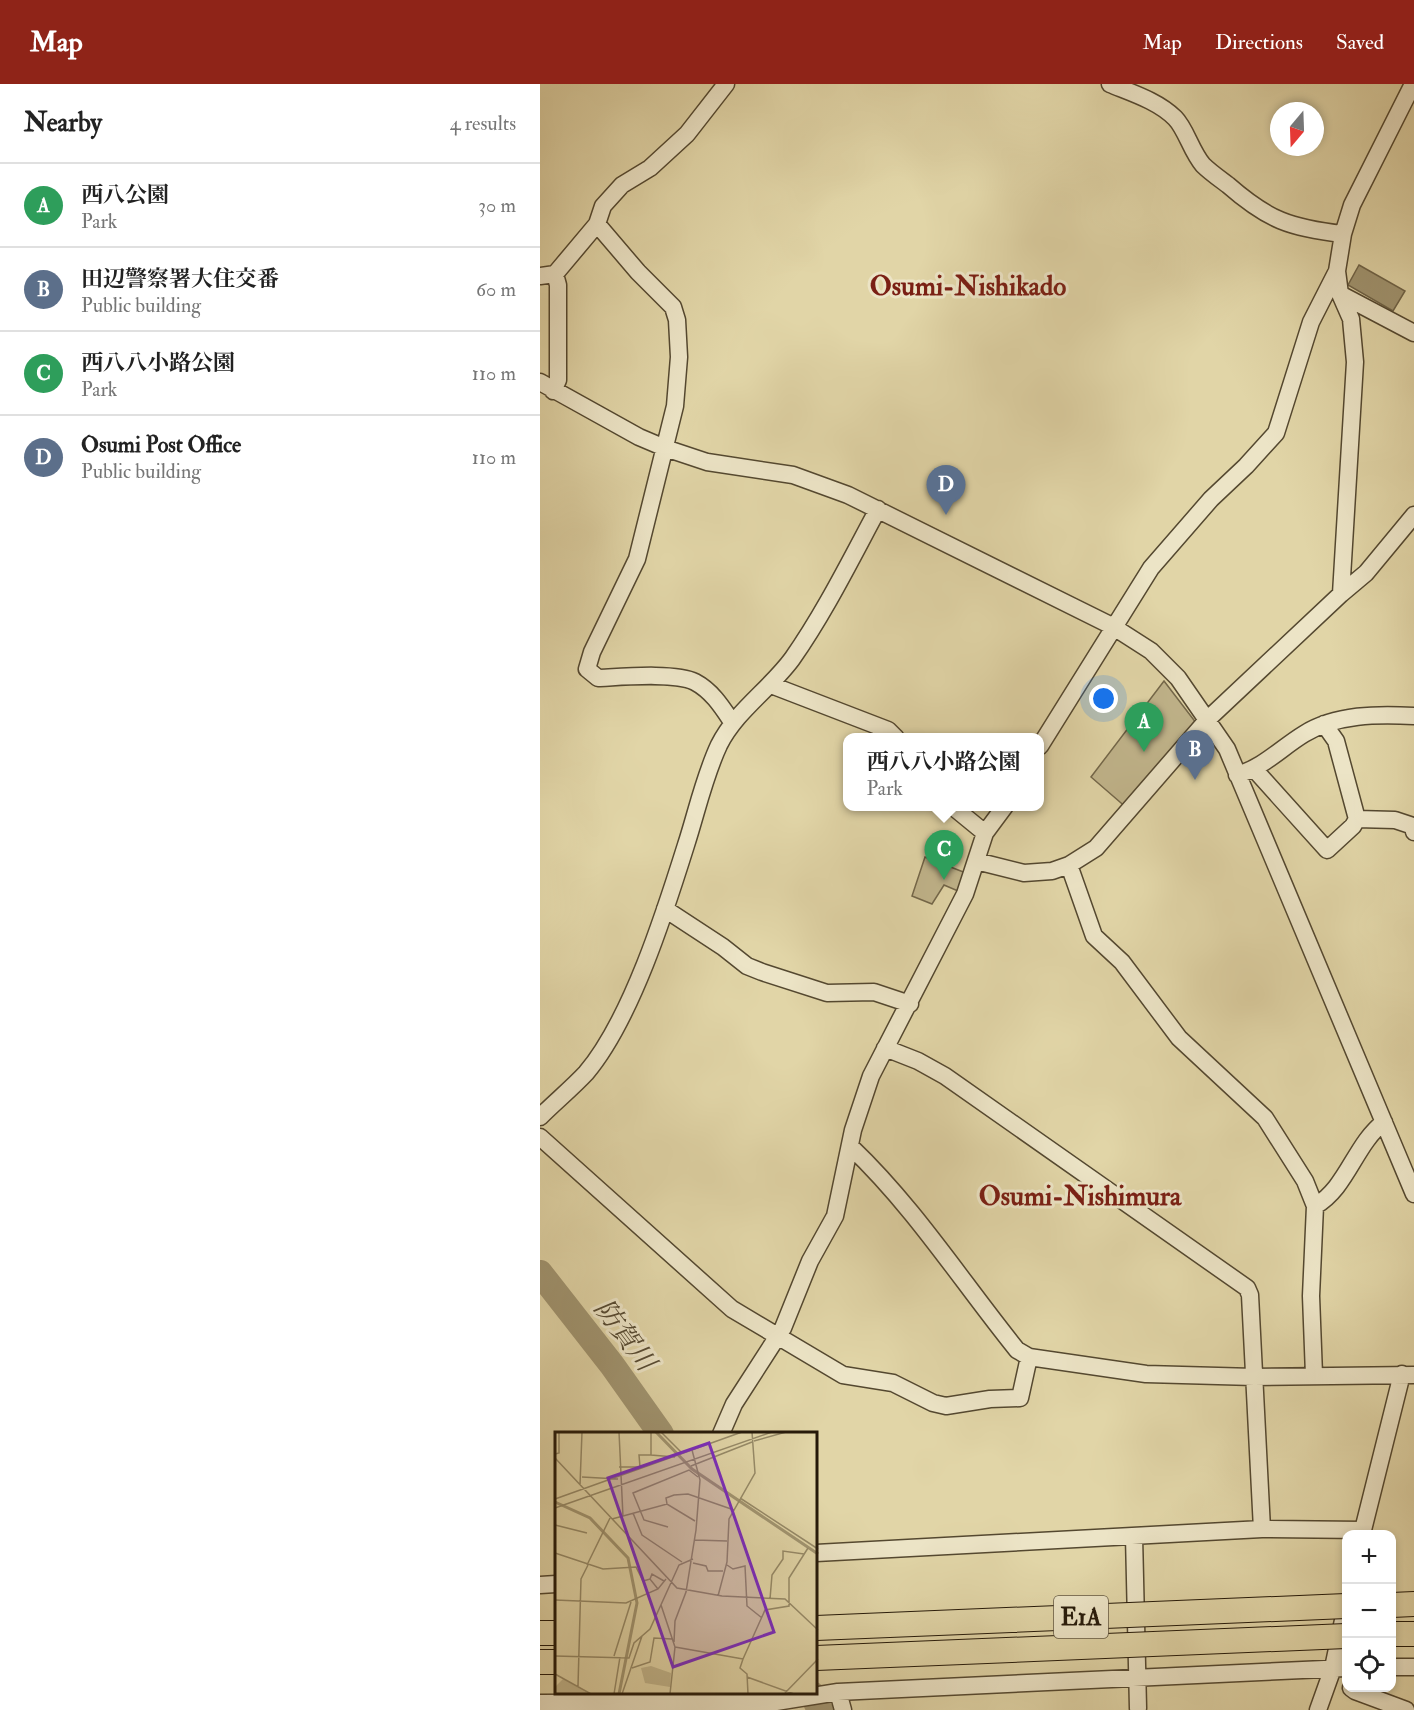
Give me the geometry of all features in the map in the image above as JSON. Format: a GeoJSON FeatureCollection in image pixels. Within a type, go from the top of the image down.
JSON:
{"type":"FeatureCollection","features":[{"type":"Feature","properties":{"kind":"highway"},"geometry":{"type":"LineString","coordinates":[[1396,1605],[1414,1604]]}},
{"type":"Feature","properties":{"kind":"highway","name":"E1A"},"geometry":{"type":"LineString","coordinates":[[818,1628],[1342,1606]]}},
{"type":"Feature","properties":{"kind":"highway"},"geometry":{"type":"LineString","coordinates":[[540,1634],[555,1633]]}},
{"type":"Feature","properties":{"kind":"highway"},"geometry":{"type":"LineString","coordinates":[[1396,1634],[1414,1634]]}},
{"type":"Feature","properties":{"kind":"highway","name":"E1A"},"geometry":{"type":"LineString","coordinates":[[818,1658],[1342,1636]]}},
{"type":"Feature","properties":{"kind":"street"},"geometry":{"type":"LineString","coordinates":[[546,386],[558,380],[558,285],[547,275],[597,224],[603,206],[622,185],[650,168],[687,134],[726,84]]}},
{"type":"Feature","properties":{"kind":"street"},"geometry":{"type":"LineString","coordinates":[[1110,84],[1155,104],[1176,119],[1188,143],[1204,165],[1256,209],[1272,219],[1317,231],[1343,234]]}},
{"type":"Feature","properties":{"kind":"street"},"geometry":{"type":"LineString","coordinates":[[1341,594],[1355,362],[1351,319],[1340,294],[1337,271],[1343,234],[1352,205],[1413,84]]}},
{"type":"Feature","properties":{"kind":"street"},"geometry":{"type":"LineString","coordinates":[[597,224],[638,272],[673,307],[679,357],[678,380],[666,448],[637,559],[592,652],[587,669],[598,678],[645,676],[693,681],[716,698],[732,723]]}},
{"type":"Feature","properties":{"kind":"street"},"geometry":{"type":"LineString","coordinates":[[1044,739],[1112,626],[1150,568],[1211,499],[1246,466],[1276,432],[1311,321],[1337,271]]}},
{"type":"Feature","properties":{"kind":"street"},"geometry":{"type":"LineString","coordinates":[[1340,294],[1414,333]]}},
{"type":"Feature","properties":{"kind":"street"},"geometry":{"type":"LineString","coordinates":[[546,386],[639,438],[666,448],[707,462],[793,475],[848,495],[1112,626],[1151,651],[1178,678],[1227,749],[1414,1194]]}},
{"type":"Feature","properties":{"kind":"street"},"geometry":{"type":"LineString","coordinates":[[540,1117],[587,1072],[614,1029],[640,974],[665,909],[707,775],[732,723],[771,685],[793,658],[826,604],[878,509]]}},
{"type":"Feature","properties":{"kind":"street"},"geometry":{"type":"LineString","coordinates":[[976,861],[1024,873],[1052,871],[1069,865],[1096,848],[1208,719],[1366,573],[1414,515]]}},
{"type":"Feature","properties":{"kind":"street"},"geometry":{"type":"LineString","coordinates":[[771,685],[891,733]]}},
{"type":"Feature","properties":{"kind":"street"},"geometry":{"type":"LineString","coordinates":[[1237,775],[1256,770],[1304,734],[1324,724],[1378,714],[1414,716]]}},
{"type":"Feature","properties":{"kind":"street"},"geometry":{"type":"LineString","coordinates":[[1324,724],[1336,741],[1358,819]]}},
{"type":"Feature","properties":{"kind":"street"},"geometry":{"type":"LineString","coordinates":[[1256,770],[1327,850],[1358,819]]}},
{"type":"Feature","properties":{"kind":"street"},"geometry":{"type":"LineString","coordinates":[[957,811],[985,833]]}},
{"type":"Feature","properties":{"kind":"street"},"geometry":{"type":"LineString","coordinates":[[722,1432],[734,1404],[757,1373],[778,1335],[810,1262],[835,1216],[852,1147],[853,1130],[871,1076],[965,894],[985,833],[1002,811]]}},
{"type":"Feature","properties":{"kind":"street"},"geometry":{"type":"LineString","coordinates":[[1358,819],[1395,820],[1413,826],[1414,832]]}},
{"type":"Feature","properties":{"kind":"street"},"geometry":{"type":"LineString","coordinates":[[1069,865],[1094,936],[1122,963],[1179,1038],[1265,1118],[1305,1181],[1315,1206],[1311,1296],[1314,1375]]}},
{"type":"Feature","properties":{"kind":"street"},"geometry":{"type":"LineString","coordinates":[[665,909],[723,947],[747,966],[762,972],[827,993],[874,992],[910,1004]]}},
{"type":"Feature","properties":{"kind":"street"},"geometry":{"type":"LineString","coordinates":[[885,1048],[918,1061],[978,1099],[1247,1288],[1250,1295],[1262,1529]]}},
{"type":"Feature","properties":{"kind":"street"},"geometry":{"type":"LineString","coordinates":[[1315,1206],[1322,1202],[1345,1174],[1374,1129],[1384,1122]]}},
{"type":"Feature","properties":{"kind":"street"},"geometry":{"type":"LineString","coordinates":[[540,1137],[732,1309],[843,1375],[893,1383],[933,1403],[946,1406],[990,1399],[1020,1398],[1029,1357]]}},
{"type":"Feature","properties":{"kind":"street"},"geometry":{"type":"LineString","coordinates":[[852,1147],[884,1178],[911,1210],[1017,1350],[1029,1357],[1146,1374],[1254,1377],[1408,1375],[1364,1530]]}},
{"type":"Feature","properties":{"kind":"street"},"geometry":{"type":"LineString","coordinates":[[818,1553],[1262,1529],[1342,1531]]}},
{"type":"Feature","properties":{"kind":"street"},"geometry":{"type":"LineString","coordinates":[[1134,1536],[1139,1710]]}},
{"type":"Feature","properties":{"kind":"street"},"geometry":{"type":"LineString","coordinates":[[540,1585],[555,1584]]}},
{"type":"Feature","properties":{"kind":"street"},"geometry":{"type":"LineString","coordinates":[[1318,1710],[1340,1668],[1343,1638]]}},
{"type":"Feature","properties":{"kind":"street"},"geometry":{"type":"LineString","coordinates":[[1396,1667],[1414,1667]]}},
{"type":"Feature","properties":{"kind":"street"},"geometry":{"type":"LineString","coordinates":[[540,1703],[692,1698],[778,1706],[838,1692],[1340,1668]]}},
{"type":"Feature","properties":{"kind":"street"},"geometry":{"type":"LineString","coordinates":[[838,1692],[843,1710]]}},
{"type":"Feature","properties":{"kind":"street"},"geometry":{"type":"LineString","coordinates":[[1358,1692],[1406,1710]]}},
{"type":"Feature","properties":{"kind":"shaded area"},"geometry":{"type":"Polygon","coordinates":[[[1359,265],[1405,291],[1393,311],[1348,285],[1359,265]]]}},
{"type":"Feature","properties":{"kind":"shaded area"},"geometry":{"type":"Polygon","coordinates":[[[1164,681],[1200,728],[1128,809],[1091,777],[1164,681]]]}},
{"type":"Feature","properties":{"kind":"shaded area"},"geometry":{"type":"Polygon","coordinates":[[[925,857],[971,875],[965,894],[944,885],[932,904],[912,896],[925,857]]]}},
{"type":"Feature","properties":{"kind":"waterway","name":"防賀川"},"geometry":{"type":"LineString","coordinates":[[540,1273],[612,1365],[660,1432]]}},
{"type":"Feature","properties":{"kind":"waterway","name":"防賀川"},"geometry":{"type":"LineString","coordinates":[[812,1695],[820,1710]]}},
{"type":"Feature","properties":{"kind":"place","name":"Osumi Post Office"},"geometry":{"type":"Point","coordinates":[946,515]}},
{"type":"Feature","properties":{"kind":"place","name":"西八公園"},"geometry":{"type":"Point","coordinates":[1144,752]}},
{"type":"Feature","properties":{"kind":"place","name":"田辺警察署大住交番"},"geometry":{"type":"Point","coordinates":[1195,780]}},
{"type":"Feature","properties":{"kind":"place","name":"西八八小路公園"},"geometry":{"type":"Point","coordinates":[944,880]}},
{"type":"Feature","properties":{"kind":"district","name":"Osumi-Nishikado"},"geometry":{"type":"Point","coordinates":[968,286]}},
{"type":"Feature","properties":{"kind":"district","name":"Osumi-Nishimura"},"geometry":{"type":"Point","coordinates":[1080,1196]}}]}
